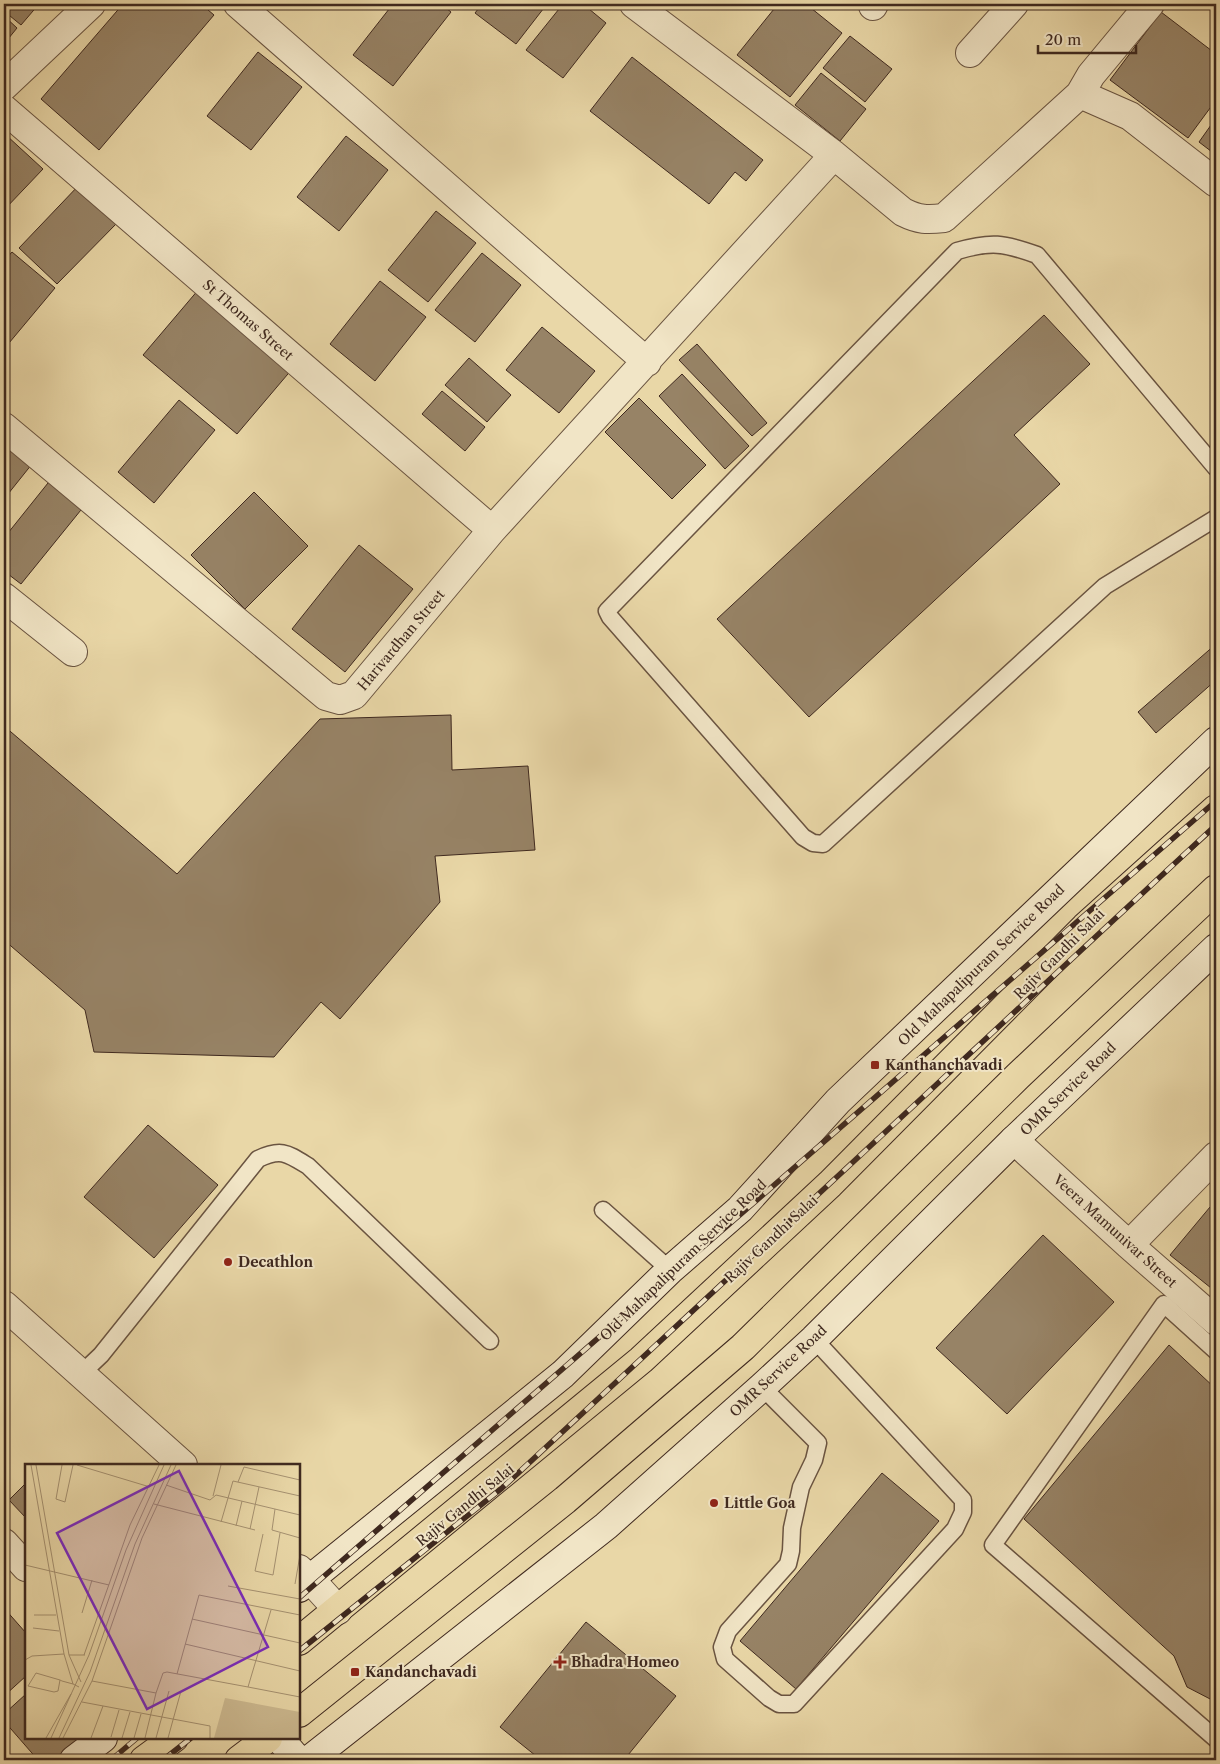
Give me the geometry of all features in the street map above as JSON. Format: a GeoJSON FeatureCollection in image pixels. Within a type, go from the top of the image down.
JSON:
{"type":"FeatureCollection","features":[{"type":"Feature","properties":{"kind":"main road","name":"Rajiv Gandhi Salai"},"geometry":{"type":"LineString","coordinates":[[300,1640],[641,1360],[830,1184],[1085,927],[1216,808]]}},
{"type":"Feature","properties":{"kind":"main road"},"geometry":{"type":"LineString","coordinates":[[300,1712],[565,1500],[743,1347],[1018,1076],[1216,889]]}},
{"type":"Feature","properties":{"kind":"main road"},"geometry":{"type":"LineString","coordinates":[[144,1760],[173,1739]]}},
{"type":"Feature","properties":{"kind":"main road"},"geometry":{"type":"LineString","coordinates":[[239,1760],[267,1739]]}},
{"type":"Feature","properties":{"kind":"street"},"geometry":{"type":"LineString","coordinates":[[4,86],[91,4]]}},
{"type":"Feature","properties":{"kind":"street"},"geometry":{"type":"LineString","coordinates":[[238,4],[647,362]]}},
{"type":"Feature","properties":{"kind":"street"},"geometry":{"type":"LineString","coordinates":[[634,4],[834,155],[904,212],[915,218],[929,220],[944,218],[1080,94],[1091,75],[1150,4]]}},
{"type":"Feature","properties":{"kind":"street"},"geometry":{"type":"LineString","coordinates":[[970,53],[1014,4]]}},
{"type":"Feature","properties":{"kind":"street"},"geometry":{"type":"LineString","coordinates":[[1080,94],[1130,116],[1216,183]]}},
{"type":"Feature","properties":{"kind":"street","name":"St Thomas Street"},"geometry":{"type":"LineString","coordinates":[[4,109],[492,530]]}},
{"type":"Feature","properties":{"kind":"street","name":"Harivardhan Street"},"geometry":{"type":"LineString","coordinates":[[4,426],[326,696],[340,700],[354,695],[365,684],[492,530],[834,155]]}},
{"type":"Feature","properties":{"kind":"street"},"geometry":{"type":"LineString","coordinates":[[4,597],[73,652]]}},
{"type":"Feature","properties":{"kind":"street","name":"Old Mahapalipuram Service Road"},"geometry":{"type":"LineString","coordinates":[[303,1579],[563,1374],[670,1270],[740,1209],[838,1102],[1216,740]]}},
{"type":"Feature","properties":{"kind":"street","name":"OMR Service Road"},"geometry":{"type":"LineString","coordinates":[[309,1760],[606,1526],[762,1387],[814,1339],[1014,1140],[1216,948]]}},
{"type":"Feature","properties":{"kind":"street","name":"Veera Mamunivar Street"},"geometry":{"type":"LineString","coordinates":[[1014,1140],[1129,1246],[1216,1321]]}},
{"type":"Feature","properties":{"kind":"street"},"geometry":{"type":"LineString","coordinates":[[1129,1246],[1216,1156]]}},
{"type":"Feature","properties":{"kind":"street"},"geometry":{"type":"LineString","coordinates":[[4,1305],[182,1464]]}},
{"type":"Feature","properties":{"kind":"street"},"geometry":{"type":"LineString","coordinates":[[4,1543],[25,1566]]}},
{"type":"Feature","properties":{"kind":"street"},"geometry":{"type":"LineString","coordinates":[[303,1579],[338,1610]]}},
{"type":"Feature","properties":{"kind":"street"},"geometry":{"type":"LineString","coordinates":[[74,1760],[102,1739]]}},
{"type":"Feature","properties":{"kind":"street"},"geometry":{"type":"LineString","coordinates":[[280,1739],[298,1760]]}},
{"type":"Feature","properties":{"kind":"lane"},"geometry":{"type":"LineString","coordinates":[[1216,468],[1037,255],[1019,248],[996,244],[975,246],[957,251],[607,611],[610,617],[803,837],[813,843],[823,844],[1105,586],[1216,518]]}},
{"type":"Feature","properties":{"kind":"lane"},"geometry":{"type":"LineString","coordinates":[[80,1374],[101,1355],[258,1159],[272,1152],[289,1155],[308,1166],[490,1341]]}},
{"type":"Feature","properties":{"kind":"lane"},"geometry":{"type":"LineString","coordinates":[[603,1210],[670,1270]]}},
{"type":"Feature","properties":{"kind":"lane"},"geometry":{"type":"LineString","coordinates":[[1216,1351],[1164,1304],[993,1544],[1216,1738]]}},
{"type":"Feature","properties":{"kind":"lane"},"geometry":{"type":"LineString","coordinates":[[762,1387],[818,1443],[814,1460],[801,1487],[792,1528],[791,1551],[788,1564],[728,1631],[722,1647],[726,1659],[769,1698],[779,1704],[794,1704],[955,1529],[963,1512],[963,1500],[814,1339]]}},
{"type":"Feature","properties":{"kind":"building"},"geometry":{"type":"Polygon","coordinates":[[[4,4],[39,4],[21,25],[4,11],[4,4]]]}},
{"type":"Feature","properties":{"kind":"building"},"geometry":{"type":"Polygon","coordinates":[[[123,4],[201,4],[214,15],[99,150],[41,99],[123,4]]]}},
{"type":"Feature","properties":{"kind":"building"},"geometry":{"type":"Polygon","coordinates":[[[393,4],[441,4],[451,12],[393,86],[353,55],[393,4]]]}},
{"type":"Feature","properties":{"kind":"building"},"geometry":{"type":"Polygon","coordinates":[[[482,4],[547,4],[516,44],[475,13],[482,4]]]}},
{"type":"Feature","properties":{"kind":"building"},"geometry":{"type":"Polygon","coordinates":[[[563,4],[583,4],[606,23],[563,78],[526,50],[563,4]]]}},
{"type":"Feature","properties":{"kind":"building"},"geometry":{"type":"Polygon","coordinates":[[[778,4],[806,4],[842,33],[790,97],[737,55],[778,4]]]}},
{"type":"Feature","properties":{"kind":"building"},"geometry":{"type":"Polygon","coordinates":[[[1161,12],[1216,54],[1216,100],[1188,138],[1110,80],[1161,12]]]}},
{"type":"Feature","properties":{"kind":"building"},"geometry":{"type":"Polygon","coordinates":[[[4,16],[17,28],[4,44],[4,16]]]}},
{"type":"Feature","properties":{"kind":"building"},"geometry":{"type":"Polygon","coordinates":[[[850,36],[892,69],[865,102],[823,68],[850,36]]]}},
{"type":"Feature","properties":{"kind":"building"},"geometry":{"type":"Polygon","coordinates":[[[258,52],[302,87],[251,150],[207,116],[258,52]]]}},
{"type":"Feature","properties":{"kind":"building"},"geometry":{"type":"Polygon","coordinates":[[[632,57],[763,160],[746,181],[735,172],[709,204],[590,111],[632,57]]]}},
{"type":"Feature","properties":{"kind":"building"},"geometry":{"type":"Polygon","coordinates":[[[821,73],[866,109],[840,141],[795,105],[821,73]]]}},
{"type":"Feature","properties":{"kind":"building"},"geometry":{"type":"Polygon","coordinates":[[[1216,118],[1216,155],[1199,142],[1216,118]]]}},
{"type":"Feature","properties":{"kind":"building"},"geometry":{"type":"Polygon","coordinates":[[[6,135],[43,169],[4,210],[4,137],[6,135]]]}},
{"type":"Feature","properties":{"kind":"building"},"geometry":{"type":"Polygon","coordinates":[[[346,136],[388,170],[339,231],[297,197],[346,136]]]}},
{"type":"Feature","properties":{"kind":"building"},"geometry":{"type":"Polygon","coordinates":[[[80,184],[119,221],[57,284],[19,248],[80,184]]]}},
{"type":"Feature","properties":{"kind":"building"},"geometry":{"type":"Polygon","coordinates":[[[436,211],[476,243],[428,302],[388,270],[436,211]]]}},
{"type":"Feature","properties":{"kind":"building"},"geometry":{"type":"Polygon","coordinates":[[[12,252],[55,288],[4,349],[4,261],[12,252]]]}},
{"type":"Feature","properties":{"kind":"building"},"geometry":{"type":"Polygon","coordinates":[[[482,253],[521,285],[475,342],[435,310],[482,253]]]}},
{"type":"Feature","properties":{"kind":"building"},"geometry":{"type":"Polygon","coordinates":[[[380,281],[426,317],[375,381],[330,344],[380,281]]]}},
{"type":"Feature","properties":{"kind":"building"},"geometry":{"type":"Polygon","coordinates":[[[199,289],[293,368],[237,434],[143,355],[199,289]]]}},
{"type":"Feature","properties":{"kind":"building"},"geometry":{"type":"Polygon","coordinates":[[[1044,315],[1090,364],[1014,435],[1060,484],[809,717],[717,619],[1044,315]]]}},
{"type":"Feature","properties":{"kind":"building"},"geometry":{"type":"Polygon","coordinates":[[[542,327],[595,371],[559,413],[506,370],[542,327]]]}},
{"type":"Feature","properties":{"kind":"building"},"geometry":{"type":"Polygon","coordinates":[[[697,344],[767,423],[752,436],[679,360],[697,344]]]}},
{"type":"Feature","properties":{"kind":"building"},"geometry":{"type":"Polygon","coordinates":[[[469,358],[511,395],[487,422],[445,385],[469,358]]]}},
{"type":"Feature","properties":{"kind":"building"},"geometry":{"type":"Polygon","coordinates":[[[682,374],[749,446],[725,469],[659,396],[682,374]]]}},
{"type":"Feature","properties":{"kind":"building"},"geometry":{"type":"Polygon","coordinates":[[[442,391],[485,427],[465,451],[422,414],[442,391]]]}},
{"type":"Feature","properties":{"kind":"building"},"geometry":{"type":"Polygon","coordinates":[[[639,398],[706,465],[672,499],[605,432],[639,398]]]}},
{"type":"Feature","properties":{"kind":"building"},"geometry":{"type":"Polygon","coordinates":[[[179,400],[215,430],[154,503],[118,472],[179,400]]]}},
{"type":"Feature","properties":{"kind":"building"},"geometry":{"type":"Polygon","coordinates":[[[4,441],[32,464],[4,499],[4,441]]]}},
{"type":"Feature","properties":{"kind":"building"},"geometry":{"type":"Polygon","coordinates":[[[52,478],[85,505],[21,584],[4,571],[4,538],[52,478]]]}},
{"type":"Feature","properties":{"kind":"building"},"geometry":{"type":"Polygon","coordinates":[[[254,492],[308,546],[245,609],[191,555],[254,492]]]}},
{"type":"Feature","properties":{"kind":"building"},"geometry":{"type":"Polygon","coordinates":[[[359,545],[413,589],[345,672],[292,629],[359,545]]]}},
{"type":"Feature","properties":{"kind":"building"},"geometry":{"type":"Polygon","coordinates":[[[1216,644],[1216,680],[1156,733],[1138,712],[1216,644]]]}},
{"type":"Feature","properties":{"kind":"building"},"geometry":{"type":"Polygon","coordinates":[[[451,715],[452,770],[528,766],[535,850],[435,856],[440,902],[340,1019],[321,1002],[274,1057],[94,1052],[85,1010],[4,940],[4,726],[177,874],[320,719],[451,715]]]}},
{"type":"Feature","properties":{"kind":"building"},"geometry":{"type":"Polygon","coordinates":[[[148,1125],[218,1185],[154,1258],[84,1197],[148,1125]]]}},
{"type":"Feature","properties":{"kind":"building"},"geometry":{"type":"Polygon","coordinates":[[[1210,1207],[1216,1213],[1216,1292],[1170,1255],[1210,1207]]]}},
{"type":"Feature","properties":{"kind":"building"},"geometry":{"type":"Polygon","coordinates":[[[1043,1235],[1114,1302],[1007,1414],[936,1348],[1043,1235]]]}},
{"type":"Feature","properties":{"kind":"building"},"geometry":{"type":"Polygon","coordinates":[[[1169,1345],[1216,1389],[1216,1700],[1214,1701],[1187,1687],[1174,1656],[1024,1519],[1169,1345]]]}},
{"type":"Feature","properties":{"kind":"building"},"geometry":{"type":"Polygon","coordinates":[[[882,1473],[939,1521],[796,1689],[740,1641],[882,1473]]]}},
{"type":"Feature","properties":{"kind":"building"},"geometry":{"type":"Polygon","coordinates":[[[25,1484],[25,1517],[9,1500],[25,1484]]]}},
{"type":"Feature","properties":{"kind":"building"},"geometry":{"type":"Polygon","coordinates":[[[4,1608],[25,1632],[25,1677],[4,1696],[4,1608]]]}},
{"type":"Feature","properties":{"kind":"building"},"geometry":{"type":"Polygon","coordinates":[[[586,1622],[676,1696],[624,1760],[541,1760],[500,1727],[586,1622]]]}},
{"type":"Feature","properties":{"kind":"building"},"geometry":{"type":"Polygon","coordinates":[[[25,1695],[25,1739],[81,1739],[56,1760],[38,1760],[4,1721],[4,1714],[25,1695]]]}},
{"type":"Feature","properties":{"kind":"railway"},"geometry":{"type":"LineString","coordinates":[[300,1597],[1216,801]]}},
{"type":"Feature","properties":{"kind":"railway"},"geometry":{"type":"LineString","coordinates":[[300,1650],[502,1488],[1216,825]]}},
{"type":"Feature","properties":{"kind":"railway"},"geometry":{"type":"LineString","coordinates":[[111,1760],[136,1739]]}},
{"type":"Feature","properties":{"kind":"railway"},"geometry":{"type":"LineString","coordinates":[[163,1760],[190,1739]]}},
{"type":"Feature","properties":{"kind":"place","name":"Kanthanchavadi"},"geometry":{"type":"Point","coordinates":[875,1065]}},
{"type":"Feature","properties":{"kind":"place","name":"Decathlon"},"geometry":{"type":"Point","coordinates":[228,1262]}},
{"type":"Feature","properties":{"kind":"place","name":"Little Goa"},"geometry":{"type":"Point","coordinates":[714,1503]}},
{"type":"Feature","properties":{"kind":"place","name":"Bhadra Homeo"},"geometry":{"type":"Point","coordinates":[560,1662]}},
{"type":"Feature","properties":{"kind":"place","name":"Kandanchavadi"},"geometry":{"type":"Point","coordinates":[355,1672]}}]}
